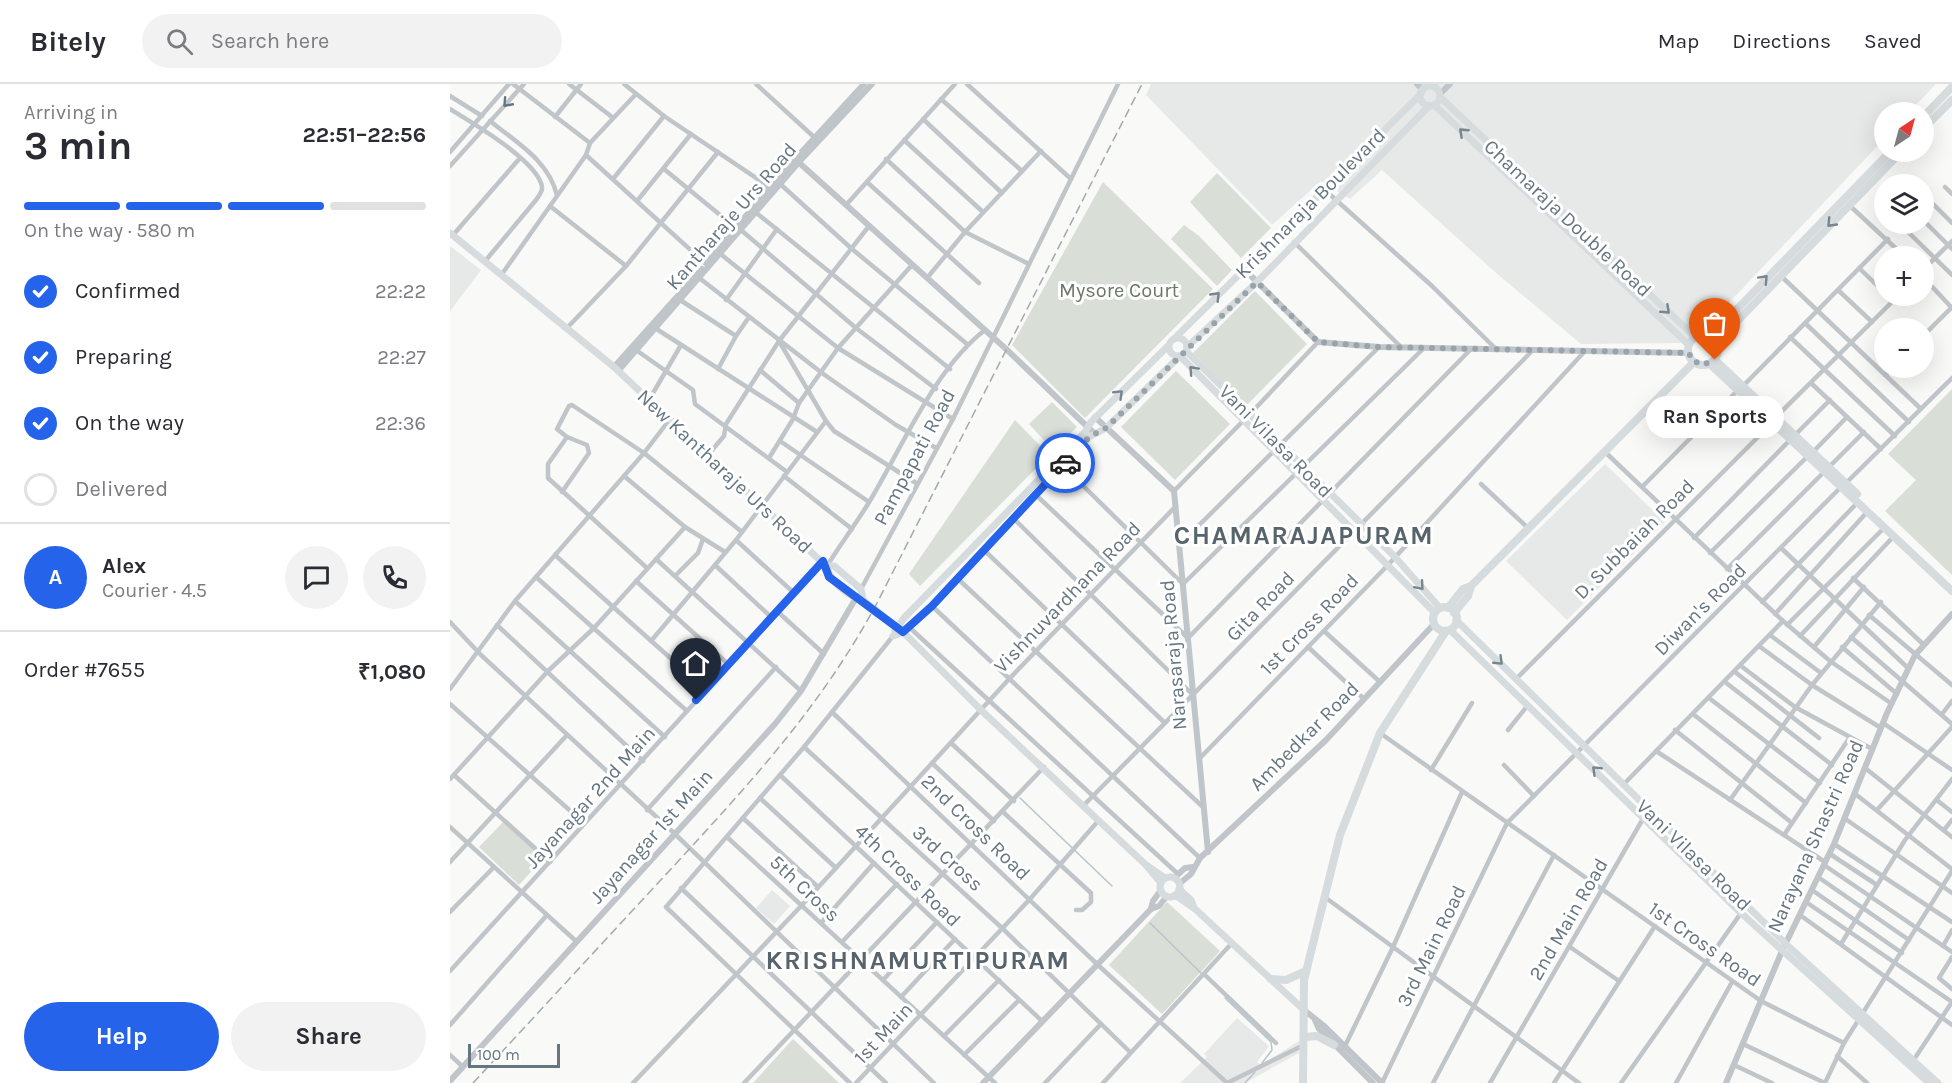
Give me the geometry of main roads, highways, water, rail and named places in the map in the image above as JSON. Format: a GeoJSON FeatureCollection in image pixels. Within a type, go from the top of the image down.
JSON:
{"type":"FeatureCollection","features":[{"type":"Feature","properties":{"kind":"main road","name":"Chamaraja Double Road"},"geometry":{"type":"LineString","coordinates":[[1689,349],[1431,105],[1423,103],[1424,88],[1434,87],[1696,338]]}},
{"type":"Feature","properties":{"kind":"main road"},"geometry":{"type":"LineString","coordinates":[[1934,106],[1952,87]]}},
{"type":"Feature","properties":{"kind":"main road","name":"Krishnaraja Boulevard"},"geometry":{"type":"LineString","coordinates":[[1168,346],[1424,88]]}},
{"type":"Feature","properties":{"kind":"main road","name":"Krishnaraja Boulevard"},"geometry":{"type":"LineString","coordinates":[[897,627],[893,636],[906,630],[932,606],[1089,437],[1106,428],[1257,282],[1440,95]]}},
{"type":"Feature","properties":{"kind":"main road"},"geometry":{"type":"LineString","coordinates":[[1934,118],[1952,100]]}},
{"type":"Feature","properties":{"kind":"main road"},"geometry":{"type":"LineString","coordinates":[[1713,340],[1881,162]]}},
{"type":"Feature","properties":{"kind":"main road"},"geometry":{"type":"LineString","coordinates":[[1713,340],[1780,276],[1891,162]]}},
{"type":"Feature","properties":{"kind":"main road","name":"New Kantharaje Urs Road"},"geometry":{"type":"LineString","coordinates":[[451,234],[486,260],[616,369],[824,564],[834,566],[861,590],[860,599]]}},
{"type":"Feature","properties":{"kind":"main road"},"geometry":{"type":"LineString","coordinates":[[897,627],[1088,428],[1095,417],[1168,346],[1172,354],[1185,352],[1184,341],[1176,338]]}},
{"type":"Feature","properties":{"kind":"main road"},"geometry":{"type":"LineString","coordinates":[[1696,338],[1713,340],[1718,352],[1712,362],[1702,365],[1694,362],[1689,349],[1696,338]]}},
{"type":"Feature","properties":{"kind":"main road","name":"Vani Vilasa Road"},"geometry":{"type":"LineString","coordinates":[[1185,352],[1395,557],[1447,613]]}},
{"type":"Feature","properties":{"kind":"main road","name":"Vani Vilasa Road"},"geometry":{"type":"LineString","coordinates":[[1185,352],[1242,421],[1388,565],[1447,613],[1517,678],[1784,948]]}},
{"type":"Feature","properties":{"kind":"main road"},"geometry":{"type":"LineString","coordinates":[[1448,630],[1439,630],[1434,624],[1447,613],[1463,589],[1472,586],[1694,362]]}},
{"type":"Feature","properties":{"kind":"main road"},"geometry":{"type":"LineString","coordinates":[[1712,362],[1952,584]]}},
{"type":"Feature","properties":{"kind":"main road"},"geometry":{"type":"LineString","coordinates":[[1844,485],[1868,512],[1952,591]]}},
{"type":"Feature","properties":{"kind":"main road"},"geometry":{"type":"LineString","coordinates":[[824,564],[829,577],[897,627],[906,630],[982,711],[1146,865],[1162,884],[1176,886],[1194,908],[1304,1010]]}},
{"type":"Feature","properties":{"kind":"main road"},"geometry":{"type":"LineString","coordinates":[[1303,1083],[1306,971],[1341,835],[1380,733],[1448,630],[1447,613]]}},
{"type":"Feature","properties":{"kind":"main road","name":"Vani Vilasa Road"},"geometry":{"type":"LineString","coordinates":[[1448,630],[1578,752],[1741,912],[1860,1017],[1929,1083]]}},
{"type":"Feature","properties":{"kind":"main road"},"geometry":{"type":"LineString","coordinates":[[1162,884],[1176,886]]}},
{"type":"Feature","properties":{"kind":"main road"},"geometry":{"type":"LineString","coordinates":[[1270,980],[1286,980],[1306,971]]}},
{"type":"Feature","properties":{"kind":"main road","name":"Vani Vilasa Road"},"geometry":{"type":"LineString","coordinates":[[1860,1017],[1938,1083]]}},
{"type":"Feature","properties":{"kind":"main road"},"geometry":{"type":"LineString","coordinates":[[1305,1041],[1317,1036],[1334,1045]]}},
{"type":"Feature","properties":{"kind":"waterway"},"geometry":{"type":"LineString","coordinates":[[1020,798],[1112,886]]}},
{"type":"Feature","properties":{"kind":"waterway"},"geometry":{"type":"LineString","coordinates":[[1150,923],[1201,973]]}},
{"type":"Feature","properties":{"kind":"waterway"},"geometry":{"type":"LineString","coordinates":[[1225,998],[1271,1042],[1272,1050],[1262,1063]]}},
{"type":"Feature","properties":{"kind":"waterway"},"geometry":{"type":"LineString","coordinates":[[1245,1083],[1255,1072]]}},
{"type":"Feature","properties":{"kind":"railway"},"geometry":{"type":"LineString","coordinates":[[473,1083],[729,806],[783,743],[832,676],[877,603],[1142,84]]}},
{"type":"Feature","properties":{"kind":"place","name":"Ran Sports"},"geometry":{"type":"Point","coordinates":[1715,360]}},
{"type":"Feature","properties":{"kind":"district","name":"CHAMARAJAPURAM"},"geometry":{"type":"Point","coordinates":[1304,535]}},
{"type":"Feature","properties":{"kind":"district","name":"KRISHNAMURTIPURAM"},"geometry":{"type":"Point","coordinates":[918,960]}},
{"type":"Feature","properties":{"kind":"park label","name":"Mysore Court"},"geometry":{"type":"Point","coordinates":[1119,290]}}]}
